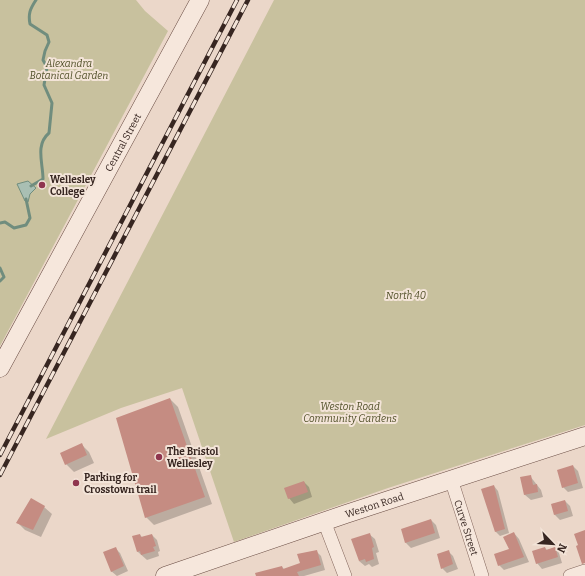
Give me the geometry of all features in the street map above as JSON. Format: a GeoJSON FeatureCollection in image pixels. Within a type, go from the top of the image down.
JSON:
{"type":"FeatureCollection","features":[{"type":"Feature","properties":{"kind":"main road","name":"Central Street"},"geometry":{"type":"LineString","coordinates":[[0,368],[200,0]]}},
{"type":"Feature","properties":{"kind":"main road","name":"Weston Road"},"geometry":{"type":"LineString","coordinates":[[164,576],[324,521],[585,436]]}},
{"type":"Feature","properties":{"kind":"street","name":"Curve Street"},"geometry":{"type":"LineString","coordinates":[[451,479],[482,576]]}},
{"type":"Feature","properties":{"kind":"street"},"geometry":{"type":"LineString","coordinates":[[324,521],[345,576]]}},
{"type":"Feature","properties":{"kind":"street"},"geometry":{"type":"LineString","coordinates":[[570,576],[585,571]]}},
{"type":"Feature","properties":{"kind":"green space","name":"Alexandra Botanical Garden"},"geometry":{"type":"Polygon","coordinates":[[[0,0],[136,0],[145,11],[168,31],[0,346],[0,0]]]}},
{"type":"Feature","properties":{"kind":"green space","name":"North 40"},"geometry":{"type":"Polygon","coordinates":[[[274,0],[585,0],[585,425],[388,488],[234,542],[182,388],[121,408],[46,439],[274,0]]]}},
{"type":"Feature","properties":{"kind":"shaded area"},"geometry":{"type":"Polygon","coordinates":[[[28,181],[36,188],[30,194],[28,202],[25,201],[17,184],[28,181]]]}},
{"type":"Feature","properties":{"kind":"building","name":"The Bristol Wellesley"},"geometry":{"type":"Polygon","coordinates":[[[170,398],[205,497],[145,518],[116,418],[170,398]]]}},
{"type":"Feature","properties":{"kind":"building"},"geometry":{"type":"Polygon","coordinates":[[[82,443],[87,455],[65,465],[60,453],[82,443]]]}},
{"type":"Feature","properties":{"kind":"building"},"geometry":{"type":"Polygon","coordinates":[[[573,465],[578,483],[562,488],[557,470],[573,465]]]}},
{"type":"Feature","properties":{"kind":"building"},"geometry":{"type":"Polygon","coordinates":[[[531,475],[533,485],[537,484],[538,492],[524,495],[520,477],[531,475]]]}},
{"type":"Feature","properties":{"kind":"building"},"geometry":{"type":"Polygon","coordinates":[[[304,481],[308,492],[288,499],[284,488],[304,481]]]}},
{"type":"Feature","properties":{"kind":"building"},"geometry":{"type":"Polygon","coordinates":[[[494,485],[505,529],[495,532],[481,489],[494,485]]]}},
{"type":"Feature","properties":{"kind":"building"},"geometry":{"type":"Polygon","coordinates":[[[31,498],[45,506],[33,530],[16,523],[31,498]]]}},
{"type":"Feature","properties":{"kind":"building"},"geometry":{"type":"Polygon","coordinates":[[[565,500],[568,511],[554,515],[551,504],[565,500]]]}},
{"type":"Feature","properties":{"kind":"building"},"geometry":{"type":"Polygon","coordinates":[[[431,519],[435,533],[405,543],[401,529],[431,519]]]}},
{"type":"Feature","properties":{"kind":"building"},"geometry":{"type":"Polygon","coordinates":[[[585,530],[585,563],[582,564],[574,534],[585,530]]]}},
{"type":"Feature","properties":{"kind":"building"},"geometry":{"type":"Polygon","coordinates":[[[514,532],[524,557],[498,566],[494,554],[509,549],[503,537],[514,532]]]}},
{"type":"Feature","properties":{"kind":"building"},"geometry":{"type":"Polygon","coordinates":[[[370,533],[374,547],[372,548],[374,559],[366,562],[365,559],[359,561],[351,539],[370,533]]]}},
{"type":"Feature","properties":{"kind":"building"},"geometry":{"type":"Polygon","coordinates":[[[140,534],[141,537],[152,534],[156,546],[153,547],[155,551],[141,555],[140,551],[137,552],[132,536],[140,534]]]}},
{"type":"Feature","properties":{"kind":"building"},"geometry":{"type":"Polygon","coordinates":[[[116,547],[124,566],[111,572],[103,552],[116,547]]]}},
{"type":"Feature","properties":{"kind":"building"},"geometry":{"type":"Polygon","coordinates":[[[545,547],[546,550],[555,547],[558,557],[536,564],[532,551],[545,547]]]}},
{"type":"Feature","properties":{"kind":"building"},"geometry":{"type":"Polygon","coordinates":[[[317,550],[321,565],[297,572],[299,576],[256,576],[255,573],[282,566],[283,569],[300,563],[297,554],[317,550]]]}},
{"type":"Feature","properties":{"kind":"building"},"geometry":{"type":"Polygon","coordinates":[[[449,550],[453,564],[441,569],[437,554],[449,550]]]}},
{"type":"Feature","properties":{"kind":"waterway"},"geometry":{"type":"LineString","coordinates":[[31,186],[43,179],[41,149],[42,143],[49,133],[52,103],[44,85],[47,67],[43,60],[49,42],[47,35],[30,24],[29,20],[32,6],[36,0]]}},
{"type":"Feature","properties":{"kind":"waterway"},"geometry":{"type":"LineString","coordinates":[[0,223],[5,222],[14,228],[26,225],[30,218],[26,199]]}},
{"type":"Feature","properties":{"kind":"waterway"},"geometry":{"type":"LineString","coordinates":[[0,268],[4,277],[0,281]]}},
{"type":"Feature","properties":{"kind":"railway"},"geometry":{"type":"LineString","coordinates":[[0,455],[237,0]]}},
{"type":"Feature","properties":{"kind":"railway"},"geometry":{"type":"LineString","coordinates":[[0,475],[248,0]]}},
{"type":"Feature","properties":{"kind":"place","name":"Wellesley College"},"geometry":{"type":"Point","coordinates":[42,185]}},
{"type":"Feature","properties":{"kind":"place","name":"The Bristol Wellesley"},"geometry":{"type":"Point","coordinates":[159,457]}},
{"type":"Feature","properties":{"kind":"place","name":"Parking for Crosstown trail"},"geometry":{"type":"Point","coordinates":[76,483]}},
{"type":"Feature","properties":{"kind":"park label","name":"Weston Road Community Gardens"},"geometry":{"type":"Point","coordinates":[350,412]}}]}
